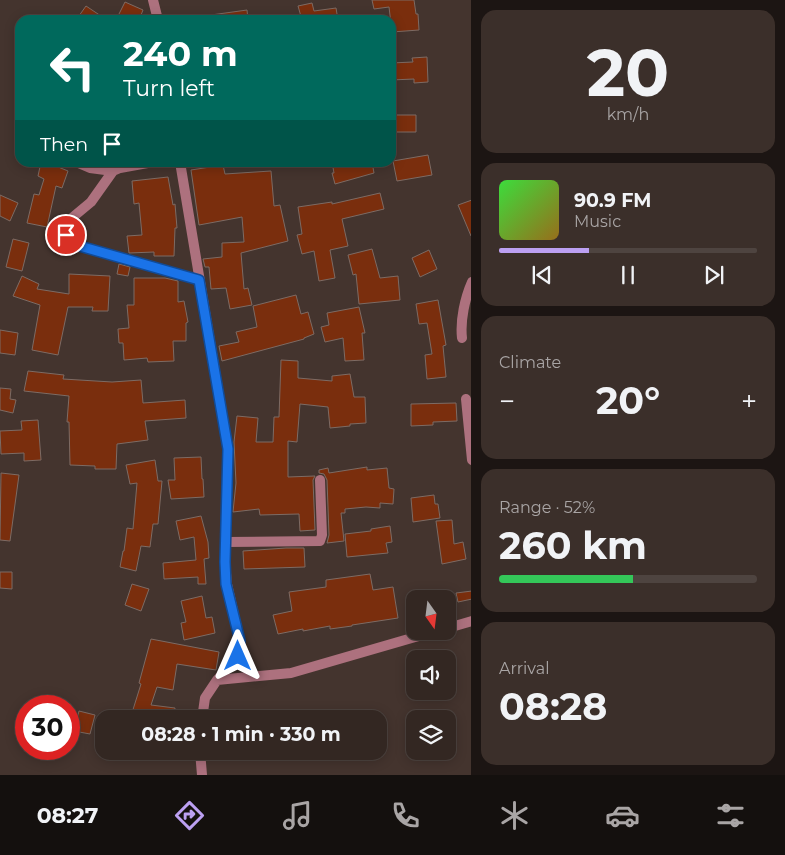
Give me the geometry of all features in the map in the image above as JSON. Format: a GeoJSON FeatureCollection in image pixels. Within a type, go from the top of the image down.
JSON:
{"type":"FeatureCollection","features":[{"type":"Feature","properties":{"kind":"street"},"geometry":{"type":"LineString","coordinates":[[153,0],[157,15]]}},
{"type":"Feature","properties":{"kind":"street"},"geometry":{"type":"LineString","coordinates":[[88,167],[113,171],[126,167]]}},
{"type":"Feature","properties":{"kind":"street"},"geometry":{"type":"LineString","coordinates":[[181,167],[228,449],[226,584],[240,641],[238,656],[217,680],[206,698],[204,710]]}},
{"type":"Feature","properties":{"kind":"street"},"geometry":{"type":"LineString","coordinates":[[113,171],[91,202],[73,217],[66,235],[69,243],[199,280]]}},
{"type":"Feature","properties":{"kind":"street"},"geometry":{"type":"LineString","coordinates":[[462,338],[464,308],[471,282]]}},
{"type":"Feature","properties":{"kind":"street"},"geometry":{"type":"LineString","coordinates":[[466,399],[471,460]]}},
{"type":"Feature","properties":{"kind":"street"},"geometry":{"type":"LineString","coordinates":[[226,542],[320,541],[322,535],[320,480]]}},
{"type":"Feature","properties":{"kind":"street"},"geometry":{"type":"LineString","coordinates":[[456,626],[471,621]]}},
{"type":"Feature","properties":{"kind":"street"},"geometry":{"type":"LineString","coordinates":[[217,680],[291,673],[406,640]]}},
{"type":"Feature","properties":{"kind":"street"},"geometry":{"type":"LineString","coordinates":[[201,760],[202,775]]}},
{"type":"Feature","properties":{"kind":"building"},"geometry":{"type":"Polygon","coordinates":[[[372,0],[414,0],[416,14],[418,14],[419,30],[396,32],[396,15],[390,15],[389,7],[374,9],[372,0]]]}},
{"type":"Feature","properties":{"kind":"building"},"geometry":{"type":"Polygon","coordinates":[[[125,2],[143,10],[141,15],[118,15],[125,2]]]}},
{"type":"Feature","properties":{"kind":"building"},"geometry":{"type":"Polygon","coordinates":[[[312,3],[314,11],[336,8],[337,15],[301,15],[298,6],[312,3]]]}},
{"type":"Feature","properties":{"kind":"building"},"geometry":{"type":"Polygon","coordinates":[[[86,6],[100,15],[80,15],[86,6]]]}},
{"type":"Feature","properties":{"kind":"building"},"geometry":{"type":"Polygon","coordinates":[[[247,10],[248,15],[211,15],[247,10]]]}},
{"type":"Feature","properties":{"kind":"building"},"geometry":{"type":"Polygon","coordinates":[[[427,57],[428,82],[414,83],[414,79],[396,80],[396,63],[413,62],[412,58],[427,57]]]}},
{"type":"Feature","properties":{"kind":"building"},"geometry":{"type":"Polygon","coordinates":[[[396,115],[416,115],[416,132],[396,132],[396,115]]]}},
{"type":"Feature","properties":{"kind":"building"},"geometry":{"type":"Polygon","coordinates":[[[428,155],[432,175],[397,181],[394,167],[396,167],[396,160],[428,155]]]}},
{"type":"Feature","properties":{"kind":"building"},"geometry":{"type":"Polygon","coordinates":[[[40,167],[58,167],[68,171],[62,188],[56,186],[47,227],[27,223],[34,194],[39,195],[44,179],[38,176],[40,167]]]}},
{"type":"Feature","properties":{"kind":"building"},"geometry":{"type":"Polygon","coordinates":[[[223,167],[225,174],[271,171],[274,206],[280,205],[288,241],[241,253],[244,289],[248,288],[252,305],[230,309],[226,288],[211,289],[209,267],[205,267],[203,259],[222,257],[222,243],[244,242],[242,217],[199,225],[191,170],[223,167]]]}},
{"type":"Feature","properties":{"kind":"building"},"geometry":{"type":"Polygon","coordinates":[[[333,167],[373,167],[374,173],[335,184],[332,173],[334,173],[333,167]]]}},
{"type":"Feature","properties":{"kind":"building"},"geometry":{"type":"Polygon","coordinates":[[[168,177],[173,205],[175,204],[177,228],[175,228],[174,256],[154,256],[154,252],[129,253],[127,236],[142,235],[139,203],[134,204],[132,181],[168,177]]]}},
{"type":"Feature","properties":{"kind":"building"},"geometry":{"type":"Polygon","coordinates":[[[380,193],[384,209],[342,219],[348,246],[330,250],[335,278],[319,281],[314,251],[302,254],[297,235],[302,234],[298,207],[332,202],[332,204],[380,193]]]}},
{"type":"Feature","properties":{"kind":"building"},"geometry":{"type":"Polygon","coordinates":[[[0,195],[18,203],[10,221],[0,216],[0,195]]]}},
{"type":"Feature","properties":{"kind":"building"},"geometry":{"type":"Polygon","coordinates":[[[471,200],[471,236],[458,205],[471,200]]]}},
{"type":"Feature","properties":{"kind":"building"},"geometry":{"type":"Polygon","coordinates":[[[13,239],[29,243],[22,271],[6,267],[13,239]]]}},
{"type":"Feature","properties":{"kind":"building"},"geometry":{"type":"Polygon","coordinates":[[[372,249],[380,278],[398,276],[400,300],[359,304],[356,274],[353,275],[348,255],[372,249]]]}},
{"type":"Feature","properties":{"kind":"building"},"geometry":{"type":"Polygon","coordinates":[[[429,250],[437,269],[420,277],[412,258],[429,250]]]}},
{"type":"Feature","properties":{"kind":"building"},"geometry":{"type":"Polygon","coordinates":[[[119,264],[130,267],[128,276],[117,274],[119,264]]]}},
{"type":"Feature","properties":{"kind":"building"},"geometry":{"type":"Polygon","coordinates":[[[69,274],[110,276],[108,311],[92,311],[93,307],[68,307],[58,355],[32,350],[40,305],[13,296],[22,276],[39,284],[37,289],[69,294],[69,274]]]}},
{"type":"Feature","properties":{"kind":"building"},"geometry":{"type":"Polygon","coordinates":[[[134,278],[165,278],[178,281],[178,302],[184,301],[188,322],[186,323],[186,341],[173,341],[174,361],[148,362],[147,358],[124,360],[123,343],[119,343],[118,329],[129,328],[127,305],[134,305],[134,278]]]}},
{"type":"Feature","properties":{"kind":"building"},"geometry":{"type":"Polygon","coordinates":[[[296,295],[301,314],[308,312],[314,334],[304,339],[222,361],[219,346],[239,342],[236,332],[257,327],[253,306],[296,295]]]}},
{"type":"Feature","properties":{"kind":"building"},"geometry":{"type":"Polygon","coordinates":[[[438,300],[446,345],[443,346],[446,377],[427,379],[425,355],[432,354],[427,323],[419,324],[416,304],[438,300]]]}},
{"type":"Feature","properties":{"kind":"building"},"geometry":{"type":"Polygon","coordinates":[[[359,307],[365,333],[362,333],[364,360],[345,361],[343,338],[325,342],[321,327],[329,325],[327,313],[359,307]]]}},
{"type":"Feature","properties":{"kind":"building"},"geometry":{"type":"Polygon","coordinates":[[[0,330],[18,333],[15,355],[0,353],[0,330]]]}},
{"type":"Feature","properties":{"kind":"building"},"geometry":{"type":"Polygon","coordinates":[[[281,360],[298,361],[298,378],[332,381],[332,376],[350,374],[354,397],[365,397],[366,423],[350,424],[350,426],[330,428],[328,407],[300,404],[297,442],[288,441],[288,477],[315,476],[313,480],[315,530],[300,531],[299,514],[260,515],[259,509],[233,512],[236,483],[234,442],[237,416],[258,418],[256,442],[273,442],[274,417],[279,417],[281,360]]]}},
{"type":"Feature","properties":{"kind":"building"},"geometry":{"type":"Polygon","coordinates":[[[28,371],[64,375],[63,379],[112,382],[141,380],[143,403],[185,400],[186,418],[145,421],[148,440],[117,444],[116,469],[95,469],[95,466],[70,465],[69,422],[67,422],[69,396],[24,391],[28,371]]]}},
{"type":"Feature","properties":{"kind":"building"},"geometry":{"type":"Polygon","coordinates":[[[0,388],[11,389],[10,399],[16,400],[13,413],[0,410],[0,388]]]}},
{"type":"Feature","properties":{"kind":"building"},"geometry":{"type":"Polygon","coordinates":[[[456,403],[457,421],[433,422],[433,425],[411,426],[411,404],[456,403]]]}},
{"type":"Feature","properties":{"kind":"building"},"geometry":{"type":"Polygon","coordinates":[[[38,420],[41,460],[24,461],[24,453],[1,454],[0,431],[22,430],[21,421],[38,420]]]}},
{"type":"Feature","properties":{"kind":"building"},"geometry":{"type":"Polygon","coordinates":[[[201,457],[204,497],[171,499],[168,480],[175,480],[174,458],[201,457]]]}},
{"type":"Feature","properties":{"kind":"building"},"geometry":{"type":"Polygon","coordinates":[[[155,460],[158,481],[162,481],[158,524],[153,524],[150,547],[141,546],[136,571],[120,567],[127,528],[133,529],[137,483],[130,484],[126,465],[155,460]]]}},
{"type":"Feature","properties":{"kind":"building"},"geometry":{"type":"Polygon","coordinates":[[[367,467],[367,470],[387,468],[389,488],[394,489],[393,504],[380,503],[380,508],[345,509],[345,513],[341,513],[344,541],[327,543],[329,535],[327,480],[324,474],[319,473],[319,470],[328,468],[329,473],[367,467]]]}},
{"type":"Feature","properties":{"kind":"building"},"geometry":{"type":"Polygon","coordinates":[[[1,473],[19,475],[10,541],[0,540],[1,473]]]}},
{"type":"Feature","properties":{"kind":"building"},"geometry":{"type":"Polygon","coordinates":[[[434,495],[435,504],[438,504],[440,518],[413,522],[411,498],[434,495]]]}},
{"type":"Feature","properties":{"kind":"building"},"geometry":{"type":"Polygon","coordinates":[[[201,516],[208,542],[209,558],[204,559],[206,584],[198,584],[198,577],[164,579],[163,563],[196,560],[194,537],[180,540],[176,521],[201,516]]]}},
{"type":"Feature","properties":{"kind":"building"},"geometry":{"type":"Polygon","coordinates":[[[452,520],[454,544],[463,542],[466,559],[442,564],[436,521],[452,520]]]}},
{"type":"Feature","properties":{"kind":"building"},"geometry":{"type":"Polygon","coordinates":[[[390,526],[392,542],[386,543],[388,553],[347,557],[345,534],[371,531],[371,529],[390,526]]]}},
{"type":"Feature","properties":{"kind":"building"},"geometry":{"type":"Polygon","coordinates":[[[304,548],[305,567],[244,569],[243,551],[304,548]]]}},
{"type":"Feature","properties":{"kind":"building"},"geometry":{"type":"Polygon","coordinates":[[[0,572],[12,572],[12,589],[0,588],[0,572]]]}},
{"type":"Feature","properties":{"kind":"building"},"geometry":{"type":"Polygon","coordinates":[[[370,574],[373,590],[393,587],[398,618],[330,629],[330,626],[278,634],[273,615],[292,611],[289,592],[326,587],[326,580],[370,574]]]}},
{"type":"Feature","properties":{"kind":"building"},"geometry":{"type":"Polygon","coordinates":[[[132,584],[149,589],[141,611],[125,605],[132,584]]]}},
{"type":"Feature","properties":{"kind":"building"},"geometry":{"type":"Polygon","coordinates":[[[471,591],[471,599],[458,602],[456,593],[471,591]]]}},
{"type":"Feature","properties":{"kind":"building"},"geometry":{"type":"Polygon","coordinates":[[[202,596],[206,618],[212,617],[215,633],[184,640],[181,623],[186,622],[181,601],[202,596]]]}},
{"type":"Feature","properties":{"kind":"building"},"geometry":{"type":"Polygon","coordinates":[[[151,639],[219,652],[216,670],[177,664],[173,690],[157,687],[151,705],[175,708],[175,710],[133,710],[141,684],[139,683],[151,639]]]}},
{"type":"Feature","properties":{"kind":"building"},"geometry":{"type":"Polygon","coordinates":[[[80,711],[95,715],[90,734],[80,732],[80,711]]]}},
{"type":"Feature","properties":{"kind":"route"},"geometry":{"type":"LineString","coordinates":[[66,235],[69,243],[199,280],[228,449],[226,584],[240,641],[238,656]]}}]}
